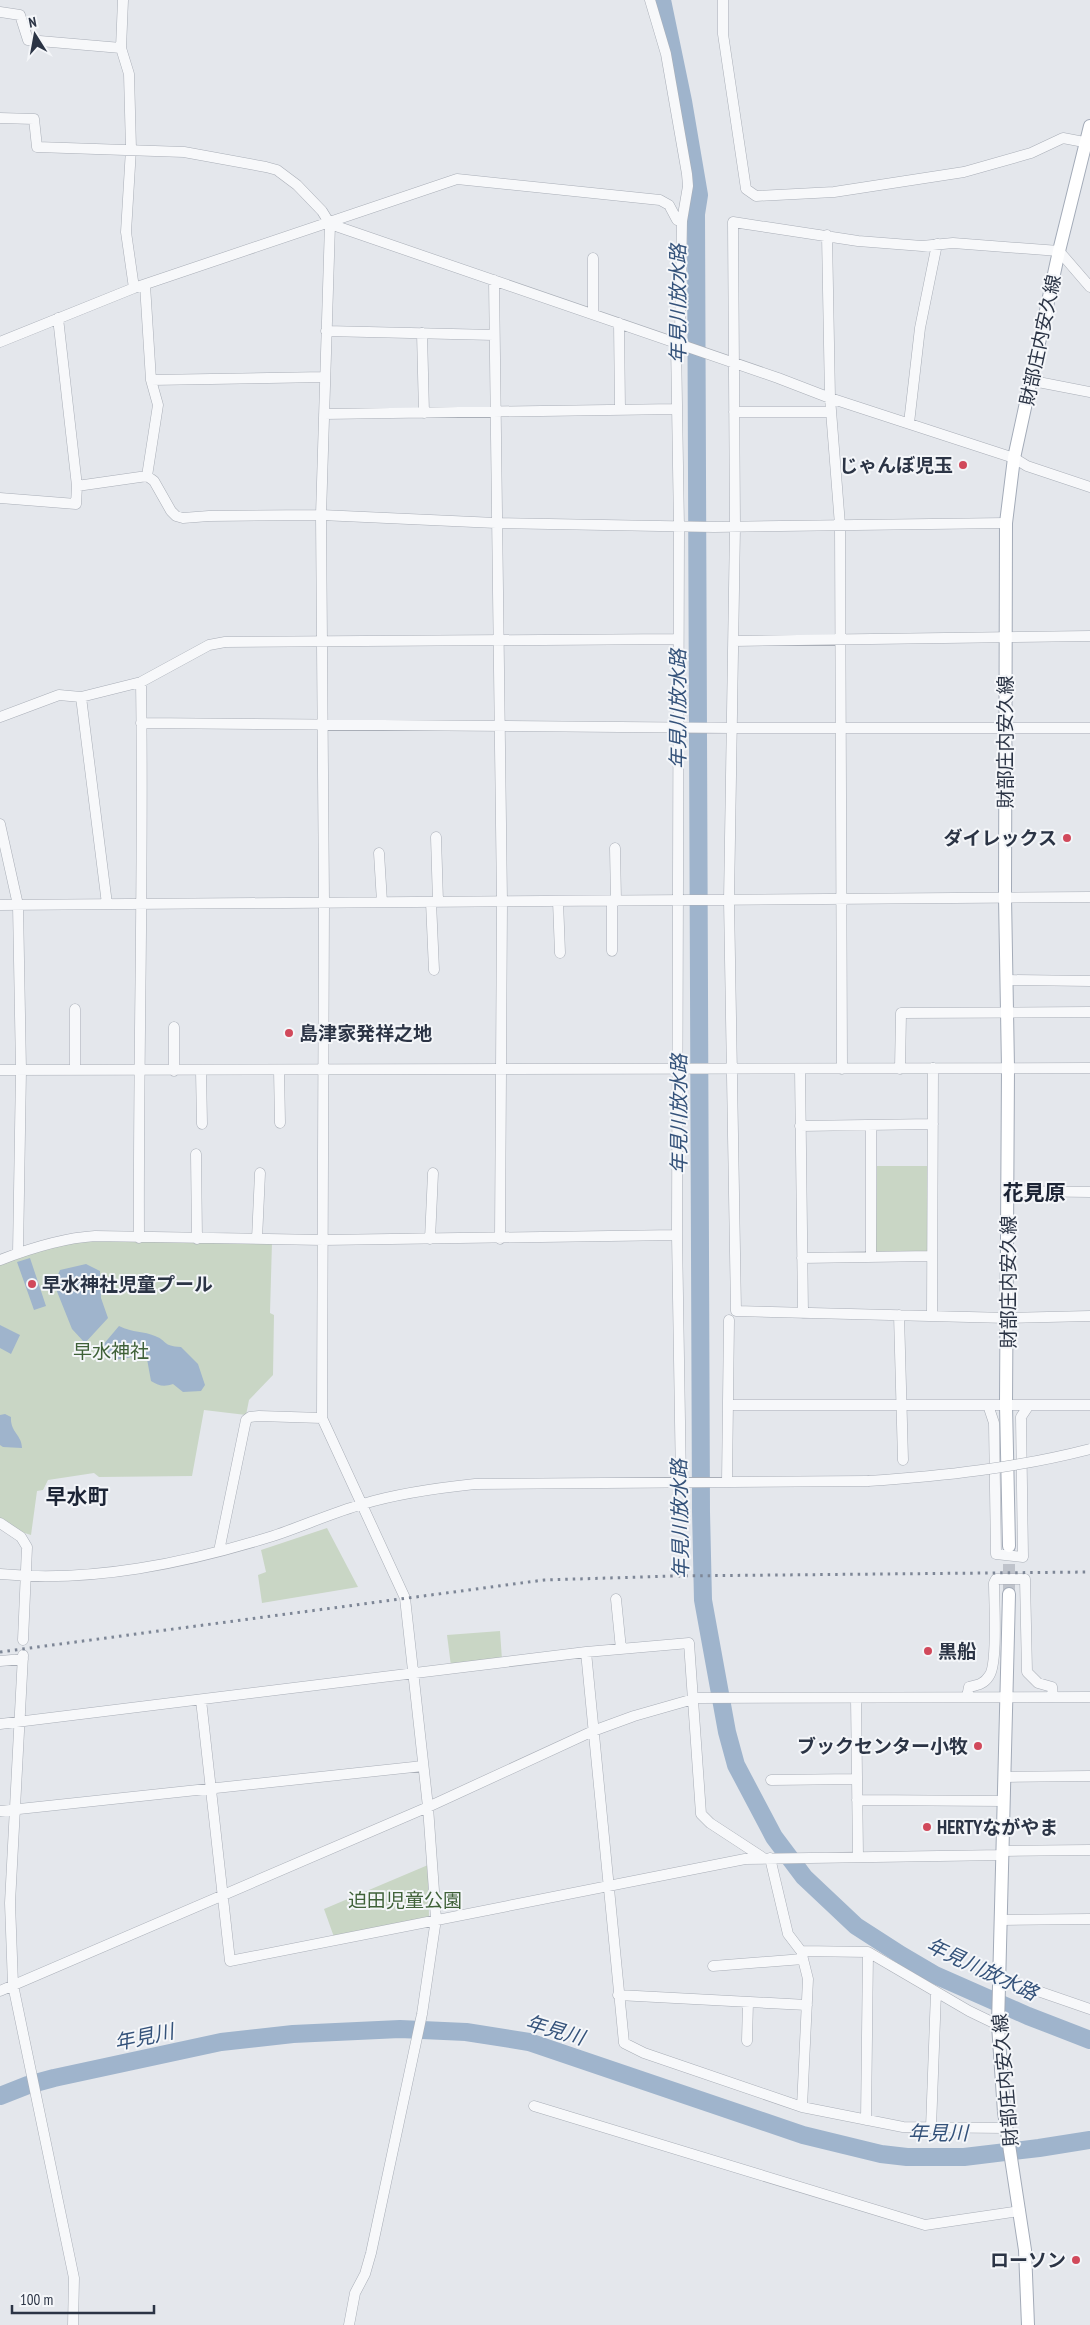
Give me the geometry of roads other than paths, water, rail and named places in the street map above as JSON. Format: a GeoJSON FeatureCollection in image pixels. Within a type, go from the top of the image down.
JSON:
{"type":"FeatureCollection","features":[{"type":"Feature","properties":{"kind":"main road","name":"財部庄内安久線"},"geometry":{"type":"LineString","coordinates":[[1009,1546],[1006,1405],[1008,1068],[1004,636],[1006,523],[1014,458],[1033,381],[1059,251],[1084,142],[1090,126]]}},
{"type":"Feature","properties":{"kind":"main road","name":"財部庄内安久線"},"geometry":{"type":"LineString","coordinates":[[1009,1594],[1008,1697],[998,2021],[1008,2131],[1025,2250],[1028,2325]]}},
{"type":"Feature","properties":{"kind":"street"},"geometry":{"type":"LineString","coordinates":[[123,0],[121,48],[129,74],[131,149],[126,232],[134,288]]}},
{"type":"Feature","properties":{"kind":"street"},"geometry":{"type":"LineString","coordinates":[[650,0],[666,54],[688,186],[682,221],[680,332],[676,343],[680,727],[677,901],[677,1235],[681,1484]]}},
{"type":"Feature","properties":{"kind":"street"},"geometry":{"type":"LineString","coordinates":[[723,0],[724,34],[746,189],[756,196],[834,192],[964,172],[1031,153],[1063,138],[1084,142]]}},
{"type":"Feature","properties":{"kind":"street"},"geometry":{"type":"LineString","coordinates":[[0,12],[20,15],[28,40],[121,48]]}},
{"type":"Feature","properties":{"kind":"street"},"geometry":{"type":"LineString","coordinates":[[0,118],[34,119],[37,147],[131,149],[216,156],[276,170],[309,197],[330,224],[733,362],[830,398],[1014,458],[1027,466],[1090,487]]}},
{"type":"Feature","properties":{"kind":"street"},"geometry":{"type":"LineString","coordinates":[[0,342],[134,288],[330,224],[457,178],[660,200],[669,205],[676,220],[682,221]]}},
{"type":"Feature","properties":{"kind":"street"},"geometry":{"type":"LineString","coordinates":[[1090,287],[1059,251],[953,243],[922,246],[868,242],[733,222],[734,641],[727,728],[736,1311],[1008,1318],[1090,1316]]}},
{"type":"Feature","properties":{"kind":"street"},"geometry":{"type":"LineString","coordinates":[[330,224],[321,515],[324,902],[322,1418],[352,1486],[363,1504],[404,1598],[428,1807],[436,1919],[417,2043],[371,2253],[365,2274],[355,2293],[349,2325]]}},
{"type":"Feature","properties":{"kind":"street"},"geometry":{"type":"LineString","coordinates":[[827,235],[830,398],[840,525],[842,1069]]}},
{"type":"Feature","properties":{"kind":"street"},"geometry":{"type":"LineString","coordinates":[[909,423],[920,328],[937,244]]}},
{"type":"Feature","properties":{"kind":"street"},"geometry":{"type":"LineString","coordinates":[[592,258],[593,314]]}},
{"type":"Feature","properties":{"kind":"street"},"geometry":{"type":"LineString","coordinates":[[494,280],[502,902],[500,1239]]}},
{"type":"Feature","properties":{"kind":"street"},"geometry":{"type":"LineString","coordinates":[[145,285],[151,380],[158,405],[147,476]]}},
{"type":"Feature","properties":{"kind":"street"},"geometry":{"type":"LineString","coordinates":[[0,498],[76,504],[77,486],[58,318]]}},
{"type":"Feature","properties":{"kind":"street"},"geometry":{"type":"LineString","coordinates":[[619,323],[620,410]]}},
{"type":"Feature","properties":{"kind":"street"},"geometry":{"type":"LineString","coordinates":[[326,331],[494,335]]}},
{"type":"Feature","properties":{"kind":"street"},"geometry":{"type":"LineString","coordinates":[[422,333],[424,413]]}},
{"type":"Feature","properties":{"kind":"street"},"geometry":{"type":"LineString","coordinates":[[151,380],[325,377]]}},
{"type":"Feature","properties":{"kind":"street"},"geometry":{"type":"LineString","coordinates":[[1033,381],[1090,392]]}},
{"type":"Feature","properties":{"kind":"street"},"geometry":{"type":"LineString","coordinates":[[324,414],[676,409]]}},
{"type":"Feature","properties":{"kind":"street"},"geometry":{"type":"LineString","coordinates":[[734,412],[831,412]]}},
{"type":"Feature","properties":{"kind":"street"},"geometry":{"type":"LineString","coordinates":[[77,486],[147,476],[154,481],[171,511],[176,516],[183,518],[321,515],[496,523],[679,527],[1006,523]]}},
{"type":"Feature","properties":{"kind":"street"},"geometry":{"type":"LineString","coordinates":[[734,641],[1090,636]]}},
{"type":"Feature","properties":{"kind":"street"},"geometry":{"type":"LineString","coordinates":[[0,717],[59,695],[81,697],[140,682],[209,645],[225,642],[678,639]]}},
{"type":"Feature","properties":{"kind":"street"},"geometry":{"type":"LineString","coordinates":[[138,1238],[138,1071],[142,903],[140,682]]}},
{"type":"Feature","properties":{"kind":"street"},"geometry":{"type":"LineString","coordinates":[[81,697],[107,904]]}},
{"type":"Feature","properties":{"kind":"street"},"geometry":{"type":"LineString","coordinates":[[141,723],[727,728],[1090,728]]}},
{"type":"Feature","properties":{"kind":"street"},"geometry":{"type":"LineString","coordinates":[[0,824],[18,905],[21,1070],[18,1253]]}},
{"type":"Feature","properties":{"kind":"street"},"geometry":{"type":"LineString","coordinates":[[434,970],[436,837]]}},
{"type":"Feature","properties":{"kind":"street"},"geometry":{"type":"LineString","coordinates":[[612,951],[615,848]]}},
{"type":"Feature","properties":{"kind":"street"},"geometry":{"type":"LineString","coordinates":[[379,853],[382,902]]}},
{"type":"Feature","properties":{"kind":"street"},"geometry":{"type":"LineString","coordinates":[[0,905],[1090,897]]}},
{"type":"Feature","properties":{"kind":"street"},"geometry":{"type":"LineString","coordinates":[[558,901],[560,953]]}},
{"type":"Feature","properties":{"kind":"street"},"geometry":{"type":"LineString","coordinates":[[1006,980],[1090,981]]}},
{"type":"Feature","properties":{"kind":"street"},"geometry":{"type":"LineString","coordinates":[[75,1008],[75,1070]]}},
{"type":"Feature","properties":{"kind":"street"},"geometry":{"type":"LineString","coordinates":[[900,1069],[901,1013],[1090,1012]]}},
{"type":"Feature","properties":{"kind":"street"},"geometry":{"type":"LineString","coordinates":[[174,1026],[174,1071]]}},
{"type":"Feature","properties":{"kind":"street"},"geometry":{"type":"LineString","coordinates":[[932,1316],[933,1068]]}},
{"type":"Feature","properties":{"kind":"street"},"geometry":{"type":"LineString","coordinates":[[0,1070],[1090,1068]]}},
{"type":"Feature","properties":{"kind":"street"},"geometry":{"type":"LineString","coordinates":[[800,1069],[803,1313]]}},
{"type":"Feature","properties":{"kind":"street"},"geometry":{"type":"LineString","coordinates":[[280,1070],[280,1123]]}},
{"type":"Feature","properties":{"kind":"street"},"geometry":{"type":"LineString","coordinates":[[201,1071],[202,1124]]}},
{"type":"Feature","properties":{"kind":"street"},"geometry":{"type":"LineString","coordinates":[[800,1126],[933,1124]]}},
{"type":"Feature","properties":{"kind":"street"},"geometry":{"type":"LineString","coordinates":[[871,1125],[871,1257]]}},
{"type":"Feature","properties":{"kind":"street"},"geometry":{"type":"LineString","coordinates":[[196,1154],[197,1239]]}},
{"type":"Feature","properties":{"kind":"street"},"geometry":{"type":"LineString","coordinates":[[257,1239],[260,1173]]}},
{"type":"Feature","properties":{"kind":"street"},"geometry":{"type":"LineString","coordinates":[[430,1240],[434,1173]]}},
{"type":"Feature","properties":{"kind":"street"},"geometry":{"type":"LineString","coordinates":[[1008,1191],[1090,1192]]}},
{"type":"Feature","properties":{"kind":"street"},"geometry":{"type":"LineString","coordinates":[[0,1260],[74,1237],[95,1236],[197,1239],[430,1240],[677,1235]]}},
{"type":"Feature","properties":{"kind":"street"},"geometry":{"type":"LineString","coordinates":[[802,1258],[932,1256]]}},
{"type":"Feature","properties":{"kind":"street"},"geometry":{"type":"LineString","coordinates":[[900,1315],[903,1460]]}},
{"type":"Feature","properties":{"kind":"street"},"geometry":{"type":"LineString","coordinates":[[724,1483],[728,1406],[729,1320]]}},
{"type":"Feature","properties":{"kind":"street"},"geometry":{"type":"LineString","coordinates":[[728,1406],[901,1404],[1090,1405]]}},
{"type":"Feature","properties":{"kind":"street"},"geometry":{"type":"LineString","coordinates":[[988,1405],[994,1423],[996,1554],[1023,1557],[1021,1418],[1028,1405]]}},
{"type":"Feature","properties":{"kind":"street"},"geometry":{"type":"LineString","coordinates":[[219,1551],[246,1420],[250,1417],[259,1416],[322,1418]]}},
{"type":"Feature","properties":{"kind":"street"},"geometry":{"type":"LineString","coordinates":[[0,1574],[138,1570],[219,1551],[274,1535],[363,1504],[438,1488],[475,1484],[681,1484],[868,1481],[987,1471],[1050,1460],[1090,1449]]}},
{"type":"Feature","properties":{"kind":"street"},"geometry":{"type":"LineString","coordinates":[[0,1523],[26,1542],[28,1552],[22,1640]]}},
{"type":"Feature","properties":{"kind":"street"},"geometry":{"type":"LineString","coordinates":[[968,1697],[969,1686],[983,1684],[991,1675],[994,1662],[994,1584],[996,1579],[1025,1579],[1026,1672],[1038,1683],[1052,1686],[1053,1697]]}},
{"type":"Feature","properties":{"kind":"street"},"geometry":{"type":"LineString","coordinates":[[616,1599],[621,1649]]}},
{"type":"Feature","properties":{"kind":"street"},"geometry":{"type":"LineString","coordinates":[[0,1724],[586,1652],[689,1643],[701,1814],[710,1823],[766,1858],[788,1934],[802,1955],[808,1979],[802,2107]]}},
{"type":"Feature","properties":{"kind":"street"},"geometry":{"type":"LineString","coordinates":[[586,1652],[622,2038],[628,2047],[802,2107],[903,2127],[1008,2131]]}},
{"type":"Feature","properties":{"kind":"street"},"geometry":{"type":"LineString","coordinates":[[0,1661],[23,1657],[15,1810],[5,1904],[13,1985],[74,2278],[73,2325]]}},
{"type":"Feature","properties":{"kind":"street"},"geometry":{"type":"LineString","coordinates":[[0,1991],[428,1807],[593,1731],[634,1716],[694,1699],[1090,1697]]}},
{"type":"Feature","properties":{"kind":"street"},"geometry":{"type":"LineString","coordinates":[[856,1698],[858,1856]]}},
{"type":"Feature","properties":{"kind":"street"},"geometry":{"type":"LineString","coordinates":[[201,1700],[230,1961],[436,1919],[766,1858],[1090,1850]]}},
{"type":"Feature","properties":{"kind":"street"},"geometry":{"type":"LineString","coordinates":[[0,1811],[423,1766]]}},
{"type":"Feature","properties":{"kind":"street"},"geometry":{"type":"LineString","coordinates":[[1005,1777],[1090,1776]]}},
{"type":"Feature","properties":{"kind":"street"},"geometry":{"type":"LineString","coordinates":[[771,1780],[857,1779]]}},
{"type":"Feature","properties":{"kind":"street"},"geometry":{"type":"LineString","coordinates":[[857,1800],[1004,1802]]}},
{"type":"Feature","properties":{"kind":"street"},"geometry":{"type":"LineString","coordinates":[[1001,1920],[1090,1919]]}},
{"type":"Feature","properties":{"kind":"street"},"geometry":{"type":"LineString","coordinates":[[866,2120],[868,1952]]}},
{"type":"Feature","properties":{"kind":"street"},"geometry":{"type":"LineString","coordinates":[[713,1966],[802,1955],[868,1952],[936,1992],[998,2021]]}},
{"type":"Feature","properties":{"kind":"street"},"geometry":{"type":"LineString","coordinates":[[1000,1980],[1090,2009]]}},
{"type":"Feature","properties":{"kind":"street"},"geometry":{"type":"LineString","coordinates":[[931,2128],[936,1992]]}},
{"type":"Feature","properties":{"kind":"street"},"geometry":{"type":"LineString","coordinates":[[618,1995],[807,2005]]}},
{"type":"Feature","properties":{"kind":"street"},"geometry":{"type":"LineString","coordinates":[[747,2041],[748,2002]]}},
{"type":"Feature","properties":{"kind":"street"},"geometry":{"type":"LineString","coordinates":[[534,2106],[925,2225],[1020,2211]]}},
{"type":"Feature","properties":{"kind":"water","name":"早水神社児童プール"},"geometry":{"type":"Polygon","coordinates":[[[30,1258],[46,1306],[34,1310],[17,1262],[30,1258]]]}},
{"type":"Feature","properties":{"kind":"water"},"geometry":{"type":"Polygon","coordinates":[[[86,1264],[100,1271],[101,1298],[108,1318],[85,1343],[72,1329],[54,1284],[60,1270],[86,1264]]]}},
{"type":"Feature","properties":{"kind":"water"},"geometry":{"type":"Polygon","coordinates":[[[0,1325],[20,1335],[11,1354],[0,1348],[0,1325]]]}},
{"type":"Feature","properties":{"kind":"water"},"geometry":{"type":"Polygon","coordinates":[[[119,1326],[151,1334],[168,1344],[181,1347],[198,1364],[205,1385],[201,1391],[183,1392],[173,1384],[167,1386],[151,1381],[147,1359],[143,1357],[136,1356],[116,1359],[97,1352],[119,1326]]]}},
{"type":"Feature","properties":{"kind":"water"},"geometry":{"type":"Polygon","coordinates":[[[5,1414],[11,1417],[12,1426],[22,1448],[3,1447],[0,1445],[0,1415],[5,1414]]]}},
{"type":"Feature","properties":{"kind":"waterway","name":"年見川放水路"},"geometry":{"type":"LineString","coordinates":[[662,0],[683,101],[699,195],[696,214],[701,1512],[703,1600],[727,1732],[736,1765],[774,1837],[804,1877],[856,1926],[935,1975],[1028,2016],[1090,2040]]}},
{"type":"Feature","properties":{"kind":"waterway","name":"年見川"},"geometry":{"type":"LineString","coordinates":[[0,2096],[28,2085],[54,2078],[221,2042],[293,2034],[400,2029],[466,2032],[529,2042],[803,2135],[881,2154],[907,2157],[964,2157],[1090,2140]]}},
{"type":"Feature","properties":{"kind":"tunnel"},"geometry":{"type":"LineString","coordinates":[[1009,1546],[1009,1594]]}},
{"type":"Feature","properties":{"kind":"railway"},"geometry":{"type":"LineString","coordinates":[[0,1652],[544,1580],[673,1576],[1090,1572]]}},
{"type":"Feature","properties":{"kind":"place","name":"じゃんぼ児玉"},"geometry":{"type":"Point","coordinates":[963,465]}},
{"type":"Feature","properties":{"kind":"place","name":"ダイレックス"},"geometry":{"type":"Point","coordinates":[1067,838]}},
{"type":"Feature","properties":{"kind":"place","name":"島津家発祥之地"},"geometry":{"type":"Point","coordinates":[289,1033]}},
{"type":"Feature","properties":{"kind":"place","name":"早水神社児童プール"},"geometry":{"type":"Point","coordinates":[32,1284]}},
{"type":"Feature","properties":{"kind":"place","name":"黒船"},"geometry":{"type":"Point","coordinates":[928,1651]}},
{"type":"Feature","properties":{"kind":"place","name":"ブックセンター小牧"},"geometry":{"type":"Point","coordinates":[978,1746]}},
{"type":"Feature","properties":{"kind":"place","name":"HERTYながやま"},"geometry":{"type":"Point","coordinates":[927,1827]}},
{"type":"Feature","properties":{"kind":"place","name":"ローソン"},"geometry":{"type":"Point","coordinates":[1076,2260]}},
{"type":"Feature","properties":{"kind":"district","name":"花見原"},"geometry":{"type":"Point","coordinates":[1034,1192]}},
{"type":"Feature","properties":{"kind":"district","name":"早水町"},"geometry":{"type":"Point","coordinates":[77,1496]}},
{"type":"Feature","properties":{"kind":"park label","name":"早水神社"},"geometry":{"type":"Point","coordinates":[111,1351]}},
{"type":"Feature","properties":{"kind":"park label","name":"迫田児童公園"},"geometry":{"type":"Point","coordinates":[405,1900]}}]}
